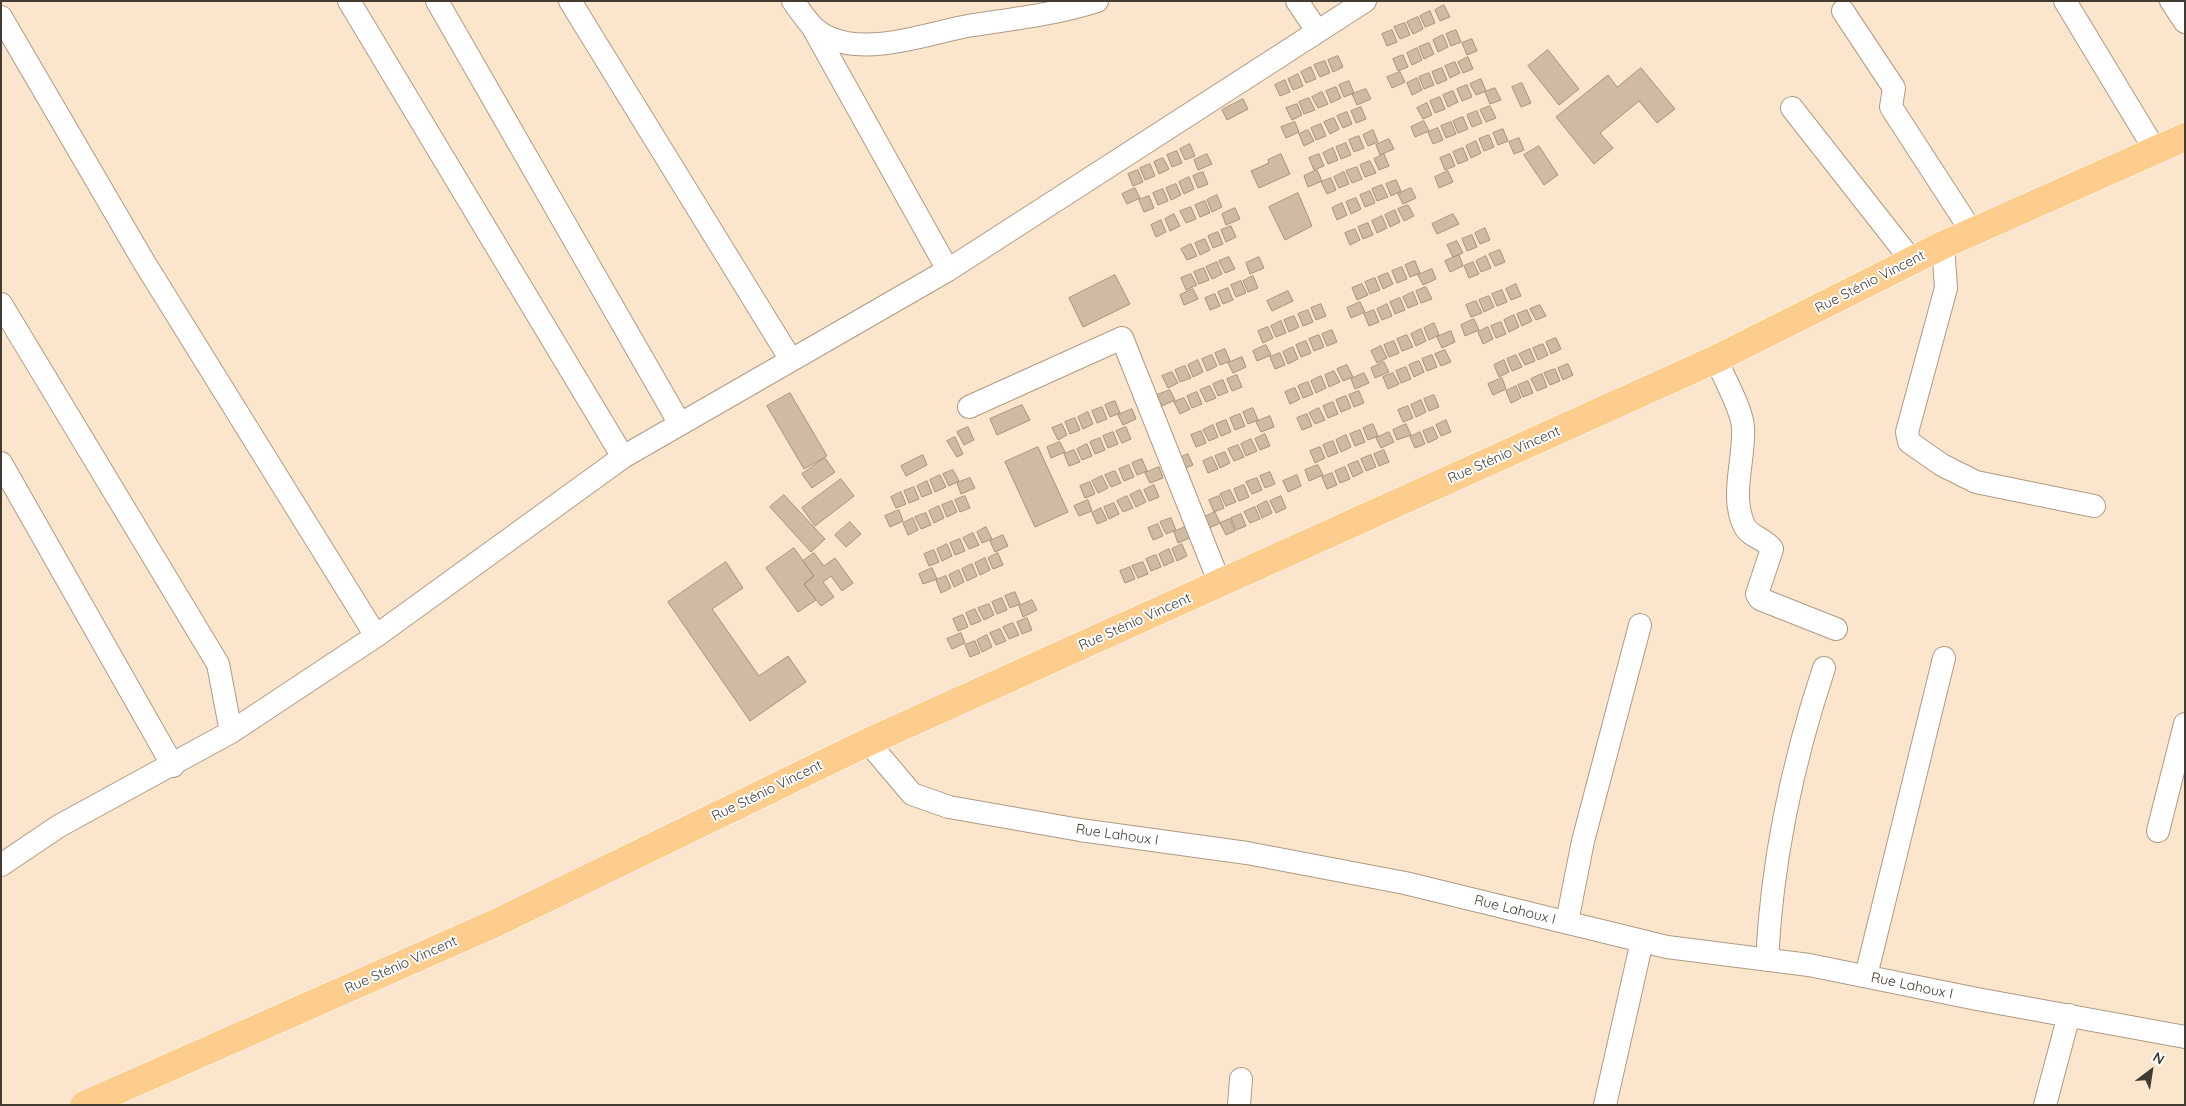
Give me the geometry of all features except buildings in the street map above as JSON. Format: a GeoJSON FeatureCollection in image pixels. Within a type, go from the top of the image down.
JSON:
{"type":"FeatureCollection","features":[{"type":"Feature","properties":{"kind":"main road","name":"Rue Sténio Vincent"},"geometry":{"type":"LineString","coordinates":[[84,1105],[498,922],[868,742],[1716,359],[1943,245],[2185,137]]}},
{"type":"Feature","properties":{"kind":"street"},"geometry":{"type":"LineString","coordinates":[[349,1],[623,457]]}},
{"type":"Feature","properties":{"kind":"street"},"geometry":{"type":"LineString","coordinates":[[438,1],[680,424]]}},
{"type":"Feature","properties":{"kind":"street"},"geometry":{"type":"LineString","coordinates":[[570,1],[791,360]]}},
{"type":"Feature","properties":{"kind":"street"},"geometry":{"type":"LineString","coordinates":[[793,1],[812,28],[948,270]]}},
{"type":"Feature","properties":{"kind":"street"},"geometry":{"type":"LineString","coordinates":[[812,28],[831,39],[853,43],[890,43],[972,26],[1066,11],[1097,1]]}},
{"type":"Feature","properties":{"kind":"street"},"geometry":{"type":"LineString","coordinates":[[1297,1],[1317,31]]}},
{"type":"Feature","properties":{"kind":"street"},"geometry":{"type":"LineString","coordinates":[[1,865],[59,826],[173,766],[231,732],[376,636],[623,457],[948,270],[1365,1]]}},
{"type":"Feature","properties":{"kind":"street"},"geometry":{"type":"LineString","coordinates":[[2065,1],[2155,150]]}},
{"type":"Feature","properties":{"kind":"street"},"geometry":{"type":"LineString","coordinates":[[2171,1],[2185,22]]}},
{"type":"Feature","properties":{"kind":"street"},"geometry":{"type":"LineString","coordinates":[[1843,11],[1894,88],[1890,102],[1891,107],[1972,232]]}},
{"type":"Feature","properties":{"kind":"street"},"geometry":{"type":"LineString","coordinates":[[1,17],[144,262],[376,636]]}},
{"type":"Feature","properties":{"kind":"street"},"geometry":{"type":"LineString","coordinates":[[1792,108],[1912,261]]}},
{"type":"Feature","properties":{"kind":"street"},"geometry":{"type":"LineString","coordinates":[[1943,245],[1946,288],[1907,432],[1909,442],[1942,464],[1976,482],[2094,506]]}},
{"type":"Feature","properties":{"kind":"street"},"geometry":{"type":"LineString","coordinates":[[1,304],[218,664],[231,732]]}},
{"type":"Feature","properties":{"kind":"street"},"geometry":{"type":"LineString","coordinates":[[969,406],[1122,338],[1220,584]]}},
{"type":"Feature","properties":{"kind":"street"},"geometry":{"type":"LineString","coordinates":[[1716,359],[1743,425],[1739,511],[1745,528],[1752,535],[1769,543],[1772,549],[1757,594],[1760,599],[1836,629]]}},
{"type":"Feature","properties":{"kind":"street"},"geometry":{"type":"LineString","coordinates":[[1,463],[173,766]]}},
{"type":"Feature","properties":{"kind":"street"},"geometry":{"type":"LineString","coordinates":[[1567,922],[1584,841],[1640,625]]}},
{"type":"Feature","properties":{"kind":"street"},"geometry":{"type":"LineString","coordinates":[[1866,976],[1944,658]]}},
{"type":"Feature","properties":{"kind":"street"},"geometry":{"type":"LineString","coordinates":[[1767,960],[1776,858],[1786,803],[1809,715],[1824,668]]}},
{"type":"Feature","properties":{"kind":"street"},"geometry":{"type":"LineString","coordinates":[[2158,831],[2185,724]]}},
{"type":"Feature","properties":{"kind":"street","name":"Rue Lahoux I"},"geometry":{"type":"LineString","coordinates":[[868,742],[912,794],[949,807],[1080,830],[1247,853],[1405,883],[1666,947],[1809,965],[2185,1036]]}},
{"type":"Feature","properties":{"kind":"street"},"geometry":{"type":"LineString","coordinates":[[1605,1105],[1642,941]]}},
{"type":"Feature","properties":{"kind":"street"},"geometry":{"type":"LineString","coordinates":[[2045,1105],[2069,1015]]}},
{"type":"Feature","properties":{"kind":"street"},"geometry":{"type":"LineString","coordinates":[[1239,1105],[1241,1079]]}}]}
